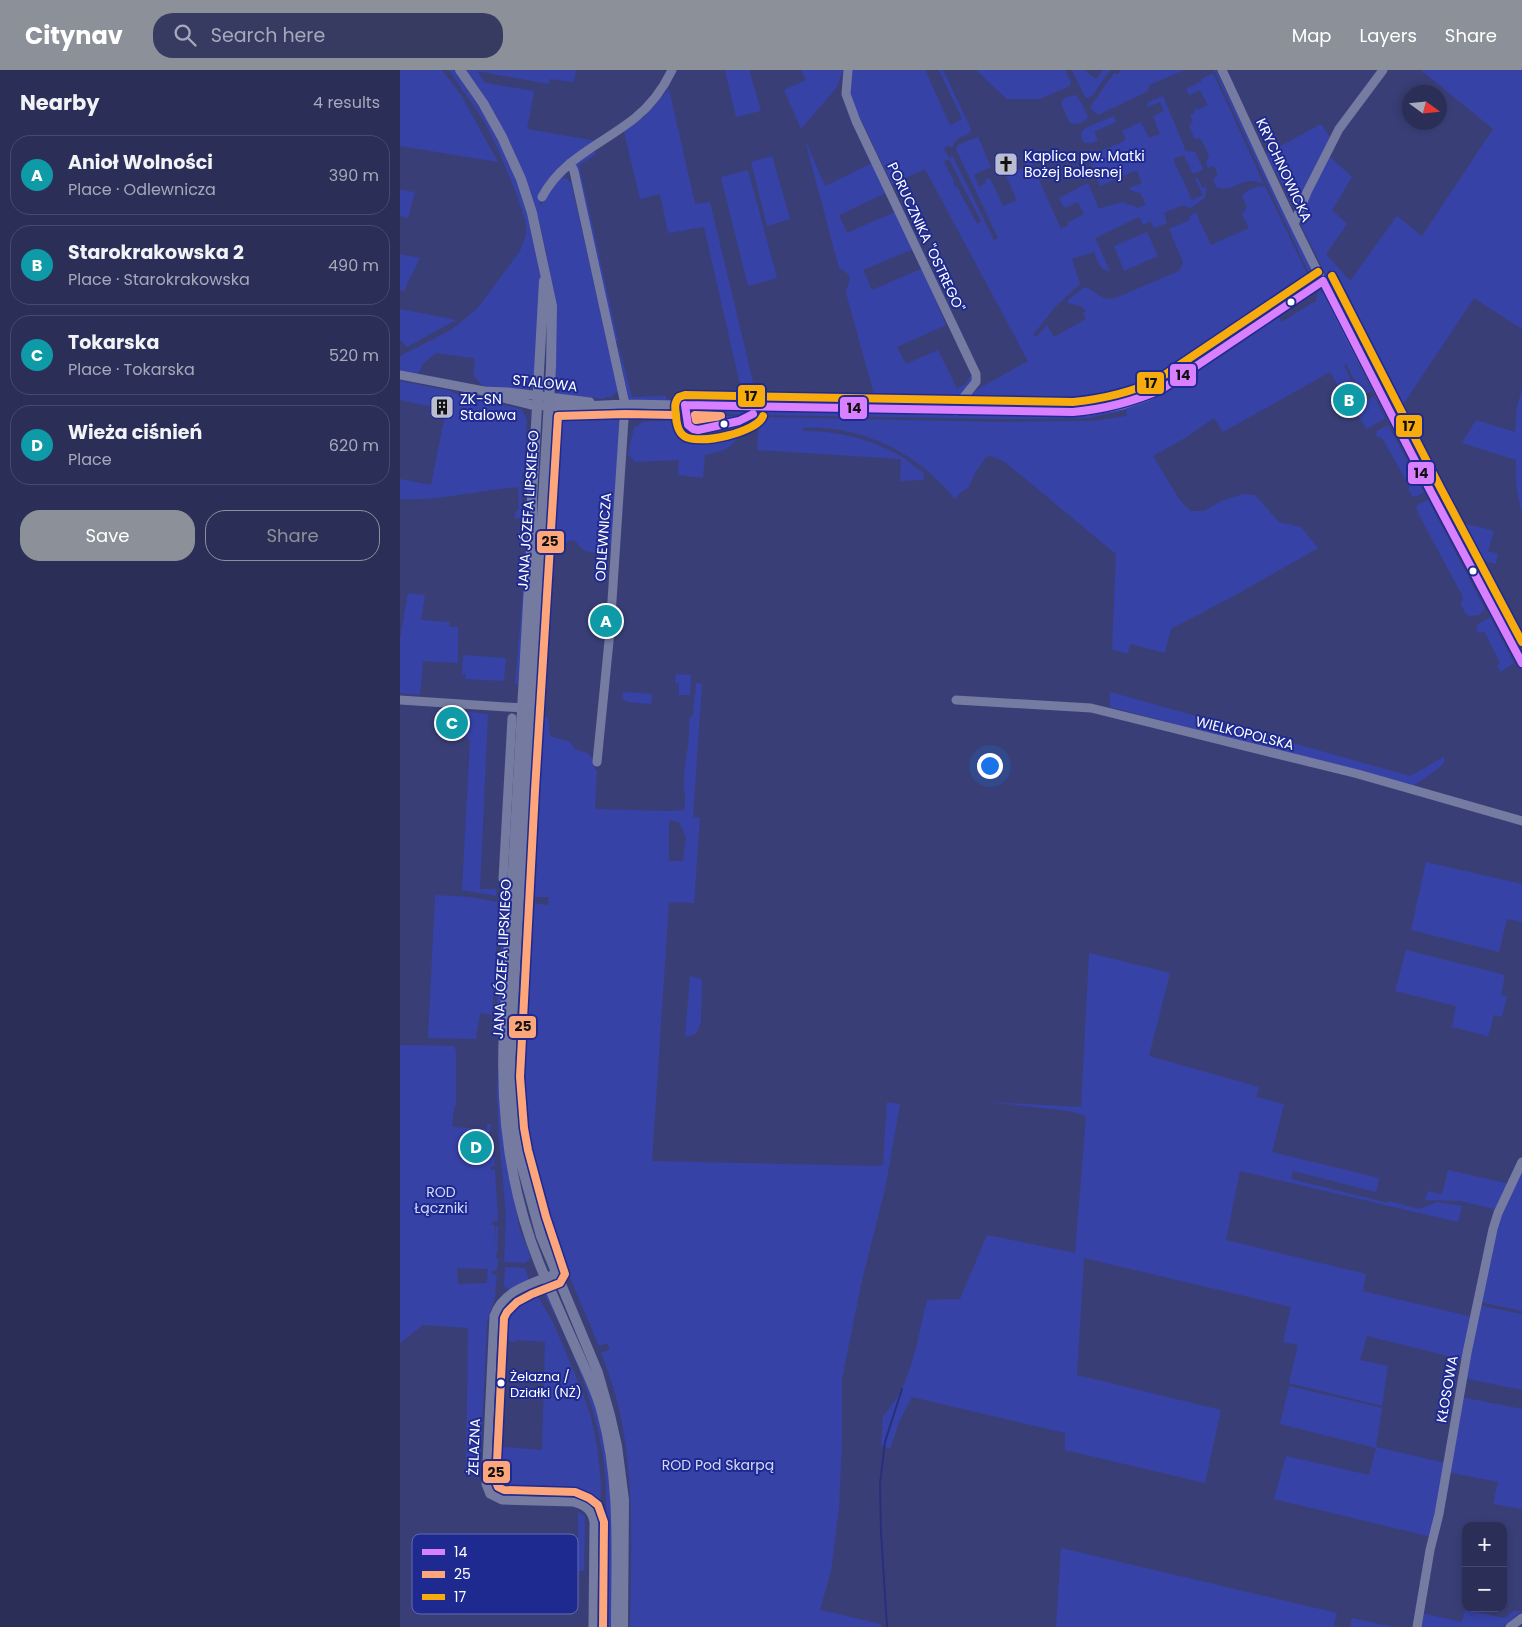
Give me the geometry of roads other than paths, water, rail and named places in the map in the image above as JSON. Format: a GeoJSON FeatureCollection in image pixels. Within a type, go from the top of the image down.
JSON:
{"type":"FeatureCollection","features":[{"type":"Feature","properties":{"kind":"main road","name":"JANA JÓZEFA LIPSKIEGO"},"geometry":{"type":"LineString","coordinates":[[460,70],[489,113],[514,163],[532,213],[544,277],[542,301],[544,401],[527,707],[504,1030],[503,1090],[506,1123],[515,1190],[528,1233],[598,1373],[610,1415],[617,1446],[624,1500],[623,1627]]}},
{"type":"Feature","properties":{"kind":"main road","name":"JANA JÓZEFA LIPSKIEGO"},"geometry":{"type":"LineString","coordinates":[[550,1276],[596,1393],[610,1447],[616,1496],[616,1627]]}},
{"type":"Feature","properties":{"kind":"street"},"geometry":{"type":"LineString","coordinates":[[542,197],[553,178],[570,163],[641,112],[653,101],[672,70]]}},
{"type":"Feature","properties":{"kind":"street","name":"PORUCZNIKA \"OSTREGO\""},"geometry":{"type":"LineString","coordinates":[[848,70],[846,94],[856,121],[976,374],[976,382],[962,398],[956,411]]}},
{"type":"Feature","properties":{"kind":"street","name":"KRYCHNOWICKA"},"geometry":{"type":"LineString","coordinates":[[1222,70],[1323,282],[1522,663]]}},
{"type":"Feature","properties":{"kind":"street"},"geometry":{"type":"LineString","coordinates":[[1294,224],[1307,192],[1339,129],[1384,70]]}},
{"type":"Feature","properties":{"kind":"street","name":"ODLEWNICZA"},"geometry":{"type":"LineString","coordinates":[[570,163],[574,171],[625,404],[610,630],[597,762]]}},
{"type":"Feature","properties":{"kind":"street","name":"STALOWA"},"geometry":{"type":"LineString","coordinates":[[400,375],[484,391],[507,392],[544,401],[956,411],[1087,411],[1122,405],[1146,397],[1180,378],[1302,294],[1323,282]]}},
{"type":"Feature","properties":{"kind":"street"},"geometry":{"type":"LineString","coordinates":[[608,404],[620,410],[625,417],[636,404]]}},
{"type":"Feature","properties":{"kind":"street"},"geometry":{"type":"LineString","coordinates":[[400,700],[527,707]]}},
{"type":"Feature","properties":{"kind":"street","name":"WIELKOPOLSKA"},"geometry":{"type":"LineString","coordinates":[[956,700],[1091,708],[1358,774],[1522,821]]}},
{"type":"Feature","properties":{"kind":"street"},"geometry":{"type":"LineString","coordinates":[[504,879],[512,718]]}},
{"type":"Feature","properties":{"kind":"street","name":"KŁOSOWA"},"geometry":{"type":"LineString","coordinates":[[1417,1627],[1430,1550],[1440,1514],[1467,1353],[1493,1229],[1498,1213],[1522,1162]]}},
{"type":"Feature","properties":{"kind":"street","name":"ŻELAZNA"},"geometry":{"type":"LineString","coordinates":[[550,1276],[510,1294],[501,1303],[494,1316],[486,1484],[489,1492],[500,1500],[568,1502],[583,1505],[590,1510],[594,1522],[593,1627]]}},
{"type":"Feature","properties":{"kind":"street"},"geometry":{"type":"LineString","coordinates":[[1510,1627],[1522,1618]]}},
{"type":"Feature","properties":{"kind":"waterway"},"geometry":{"type":"LineString","coordinates":[[887,1627],[880,1484],[885,1442],[902,1389]]}},
{"type":"Feature","properties":{"kind":"place","name":"Kaplica pw. Matki Bożej Bolesnej"},"geometry":{"type":"Point","coordinates":[1006,164]}},
{"type":"Feature","properties":{"kind":"place","name":"Starokrakowska 2"},"geometry":{"type":"Point","coordinates":[1349,400]}},
{"type":"Feature","properties":{"kind":"place","name":"ZK-SN Stalowa"},"geometry":{"type":"Point","coordinates":[442,407]}},
{"type":"Feature","properties":{"kind":"place","name":"Anioł Wolności"},"geometry":{"type":"Point","coordinates":[606,621]}},
{"type":"Feature","properties":{"kind":"place","name":"Tokarska"},"geometry":{"type":"Point","coordinates":[452,723]}},
{"type":"Feature","properties":{"kind":"place","name":"Wieża ciśnień"},"geometry":{"type":"Point","coordinates":[476,1147]}},
{"type":"Feature","properties":{"kind":"place","name":"Żelazna / Działki (NŻ)"},"geometry":{"type":"Point","coordinates":[501,1383]}},
{"type":"Feature","properties":{"kind":"park label","name":"ROD Łączniki"},"geometry":{"type":"Point","coordinates":[441,1200]}},
{"type":"Feature","properties":{"kind":"park label","name":"ROD Pod Skarpą"},"geometry":{"type":"Point","coordinates":[718,1465]}}]}
